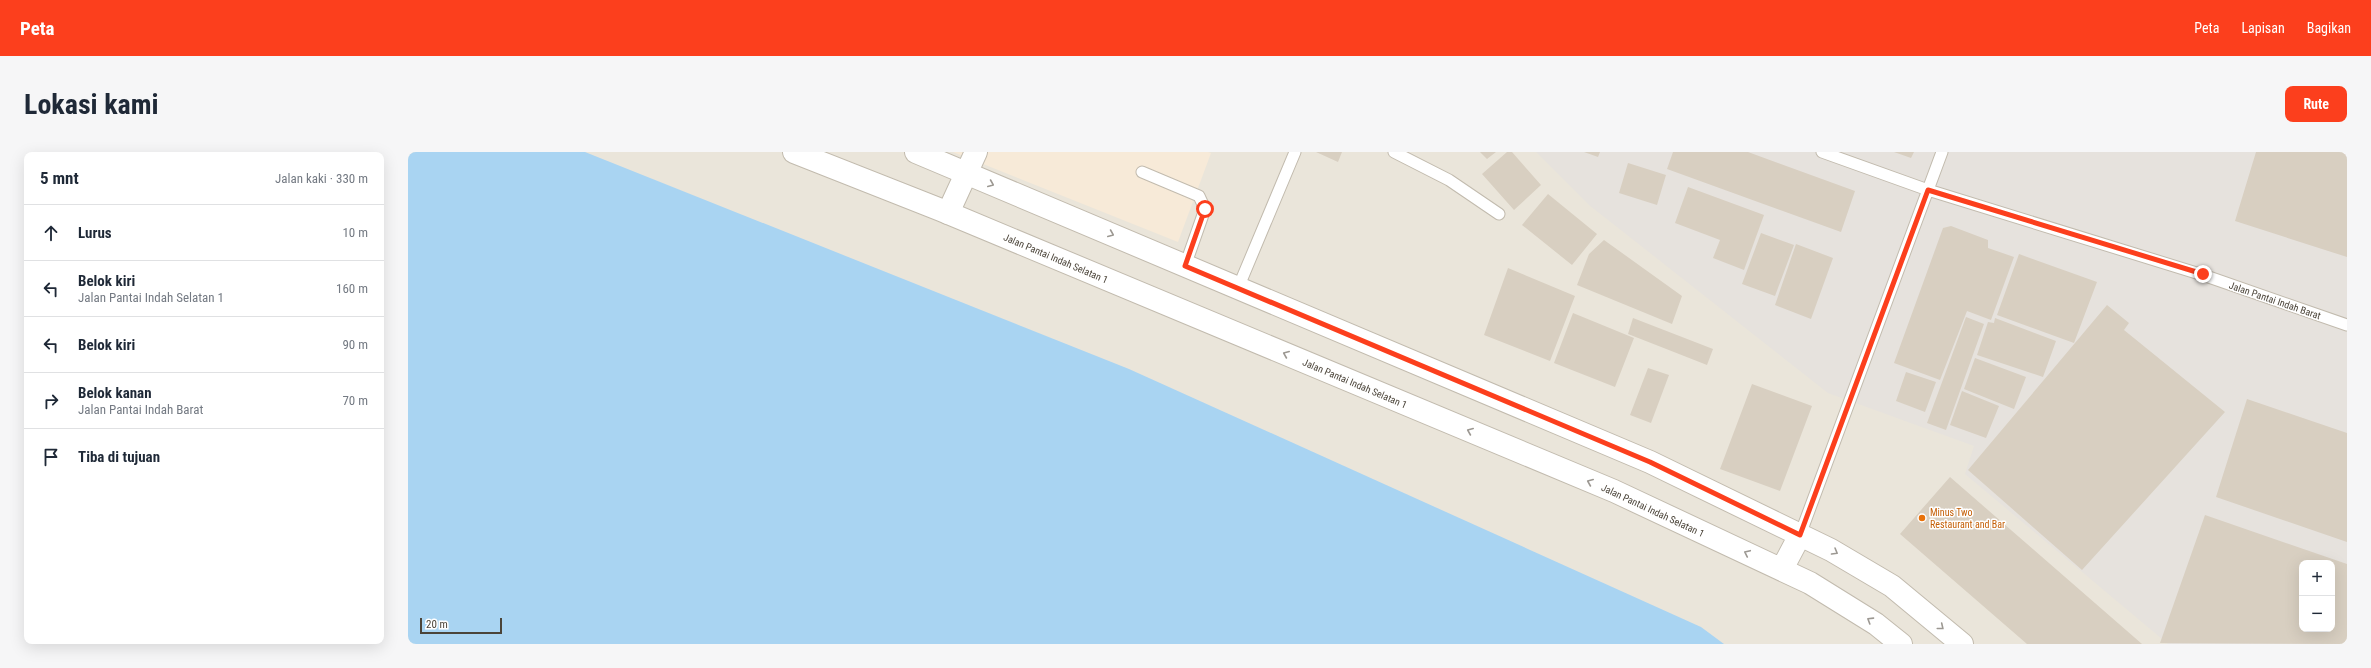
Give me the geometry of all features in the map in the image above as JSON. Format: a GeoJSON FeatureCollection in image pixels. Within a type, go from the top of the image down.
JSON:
{"type":"FeatureCollection","features":[{"type":"Feature","properties":{"kind":"street","name":"Jalan Pantai Indah Selatan 1"},"geometry":{"type":"LineString","coordinates":[[794,152],[948,214],[1614,491],[1810,583],[1870,620],[1900,644]]}},
{"type":"Feature","properties":{"kind":"street"},"geometry":{"type":"LineString","coordinates":[[916,152],[1650,462],[1831,550],[1892,586],[1962,644]]}},
{"type":"Feature","properties":{"kind":"street"},"geometry":{"type":"LineString","coordinates":[[948,214],[976,152]]}},
{"type":"Feature","properties":{"kind":"street"},"geometry":{"type":"LineString","coordinates":[[1782,569],[1800,535]]}},
{"type":"Feature","properties":{"kind":"lane"},"geometry":{"type":"LineString","coordinates":[[1238,288],[1295,152]]}},
{"type":"Feature","properties":{"kind":"lane"},"geometry":{"type":"LineString","coordinates":[[1394,152],[1448,180],[1499,214]]}},
{"type":"Feature","properties":{"kind":"lane","name":"Jalan Pantai Indah Barat"},"geometry":{"type":"LineString","coordinates":[[1822,152],[1928,190],[2203,274],[2347,325]]}},
{"type":"Feature","properties":{"kind":"lane"},"geometry":{"type":"LineString","coordinates":[[1800,535],[1942,152]]}},
{"type":"Feature","properties":{"kind":"lane"},"geometry":{"type":"LineString","coordinates":[[1142,172],[1198,196],[1203,203],[1205,209],[1185,266]]}},
{"type":"Feature","properties":{"kind":"shaded area"},"geometry":{"type":"Polygon","coordinates":[[[408,152],[2347,152],[2347,644],[888,644],[408,152]]]}},
{"type":"Feature","properties":{"kind":"shaded area"},"geometry":{"type":"Polygon","coordinates":[[[953,152],[1208,152],[1211,153],[1178,242],[953,152]]]}},
{"type":"Feature","properties":{"kind":"shaded area"},"geometry":{"type":"Polygon","coordinates":[[[1536,152],[2347,152],[2347,644],[2168,644],[1965,474],[1974,446],[1828,393],[1589,205],[1536,152]]]}},
{"type":"Feature","properties":{"kind":"water"},"geometry":{"type":"Polygon","coordinates":[[[408,152],[585,152],[1129,369],[1701,627],[1724,644],[408,644],[408,152]]]}},
{"type":"Feature","properties":{"kind":"building"},"geometry":{"type":"Polygon","coordinates":[[[1316,152],[1342,152],[1338,162],[1316,152]]]}},
{"type":"Feature","properties":{"kind":"building"},"geometry":{"type":"Polygon","coordinates":[[[1480,152],[1496,152],[1487,159],[1480,152]]]}},
{"type":"Feature","properties":{"kind":"building"},"geometry":{"type":"Polygon","coordinates":[[[1507,152],[1512,152],[1541,185],[1514,210],[1482,174],[1507,152]]]}},
{"type":"Feature","properties":{"kind":"building"},"geometry":{"type":"Polygon","coordinates":[[[1584,152],[1600,152],[1598,157],[1584,152]]]}},
{"type":"Feature","properties":{"kind":"building"},"geometry":{"type":"Polygon","coordinates":[[[1673,152],[1748,152],[1855,191],[1841,232],[1667,169],[1673,152]]]}},
{"type":"Feature","properties":{"kind":"building"},"geometry":{"type":"Polygon","coordinates":[[[1894,152],[1914,152],[1911,158],[1894,152]]]}},
{"type":"Feature","properties":{"kind":"building"},"geometry":{"type":"Polygon","coordinates":[[[2256,152],[2347,152],[2347,257],[2235,221],[2256,152]]]}},
{"type":"Feature","properties":{"kind":"building"},"geometry":{"type":"Polygon","coordinates":[[[1628,163],[1666,175],[1657,205],[1619,193],[1628,163]]]}},
{"type":"Feature","properties":{"kind":"building"},"geometry":{"type":"Polygon","coordinates":[[[1688,187],[1764,215],[1744,270],[1713,258],[1720,240],[1675,223],[1688,187]]]}},
{"type":"Feature","properties":{"kind":"building"},"geometry":{"type":"Polygon","coordinates":[[[1548,194],[1597,234],[1572,265],[1522,225],[1548,194]]]}},
{"type":"Feature","properties":{"kind":"building"},"geometry":{"type":"Polygon","coordinates":[[[1951,226],[1988,240],[1988,248],[2014,257],[1991,320],[1967,311],[1940,380],[1894,363],[1943,228],[1951,226]]]}},
{"type":"Feature","properties":{"kind":"building"},"geometry":{"type":"Polygon","coordinates":[[[1761,233],[1794,245],[1775,296],[1742,284],[1761,233]]]}},
{"type":"Feature","properties":{"kind":"building"},"geometry":{"type":"Polygon","coordinates":[[[1604,240],[1682,296],[1672,324],[1577,285],[1589,254],[1604,240]]]}},
{"type":"Feature","properties":{"kind":"building"},"geometry":{"type":"Polygon","coordinates":[[[1796,244],[1833,258],[1811,319],[1775,305],[1796,244]]]}},
{"type":"Feature","properties":{"kind":"building"},"geometry":{"type":"Polygon","coordinates":[[[2019,254],[2097,282],[2074,343],[1997,315],[2019,254]]]}},
{"type":"Feature","properties":{"kind":"building"},"geometry":{"type":"Polygon","coordinates":[[[1508,268],[1575,296],[1550,361],[1484,335],[1508,268]]]}},
{"type":"Feature","properties":{"kind":"building"},"geometry":{"type":"Polygon","coordinates":[[[2107,305],[2129,323],[2124,330],[2225,412],[2082,570],[1968,470],[2107,305]]]}},
{"type":"Feature","properties":{"kind":"building"},"geometry":{"type":"Polygon","coordinates":[[[1573,313],[1634,338],[1615,387],[1554,363],[1573,313]]]}},
{"type":"Feature","properties":{"kind":"building"},"geometry":{"type":"Polygon","coordinates":[[[1966,317],[1984,324],[1946,430],[1927,423],[1966,317]]]}},
{"type":"Feature","properties":{"kind":"building"},"geometry":{"type":"Polygon","coordinates":[[[1633,318],[1713,349],[1707,365],[1628,334],[1633,318]]]}},
{"type":"Feature","properties":{"kind":"building"},"geometry":{"type":"Polygon","coordinates":[[[1995,318],[2056,341],[2043,377],[1977,355],[1988,322],[1994,323],[1995,318]]]}},
{"type":"Feature","properties":{"kind":"building"},"geometry":{"type":"Polygon","coordinates":[[[1975,358],[2026,377],[2014,409],[1964,389],[1975,358]]]}},
{"type":"Feature","properties":{"kind":"building"},"geometry":{"type":"Polygon","coordinates":[[[1648,368],[1669,375],[1651,423],[1630,415],[1648,368]]]}},
{"type":"Feature","properties":{"kind":"building"},"geometry":{"type":"Polygon","coordinates":[[[1906,372],[1936,382],[1925,412],[1896,401],[1906,372]]]}},
{"type":"Feature","properties":{"kind":"building"},"geometry":{"type":"Polygon","coordinates":[[[1752,384],[1812,406],[1780,491],[1720,469],[1752,384]]]}},
{"type":"Feature","properties":{"kind":"building"},"geometry":{"type":"Polygon","coordinates":[[[1962,391],[1999,406],[1986,438],[1950,425],[1962,391]]]}},
{"type":"Feature","properties":{"kind":"building"},"geometry":{"type":"Polygon","coordinates":[[[2247,399],[2347,433],[2347,542],[2216,497],[2247,399]]]}},
{"type":"Feature","properties":{"kind":"building"},"geometry":{"type":"Polygon","coordinates":[[[1950,477],[2142,644],[2027,644],[1900,534],[1950,477]]]}},
{"type":"Feature","properties":{"kind":"building"},"geometry":{"type":"Polygon","coordinates":[[[2205,515],[2347,564],[2347,644],[2160,643],[2205,515]]]}},
{"type":"Feature","properties":{"kind":"place","name":"Minus Two Restaurant and Bar"},"geometry":{"type":"Point","coordinates":[1922,518]}},
{"type":"Feature","properties":{"kind":"route"},"geometry":{"type":"LineString","coordinates":[[1205,209],[1185,266],[1650,462],[1800,535],[1928,190],[2203,274]]}}]}
